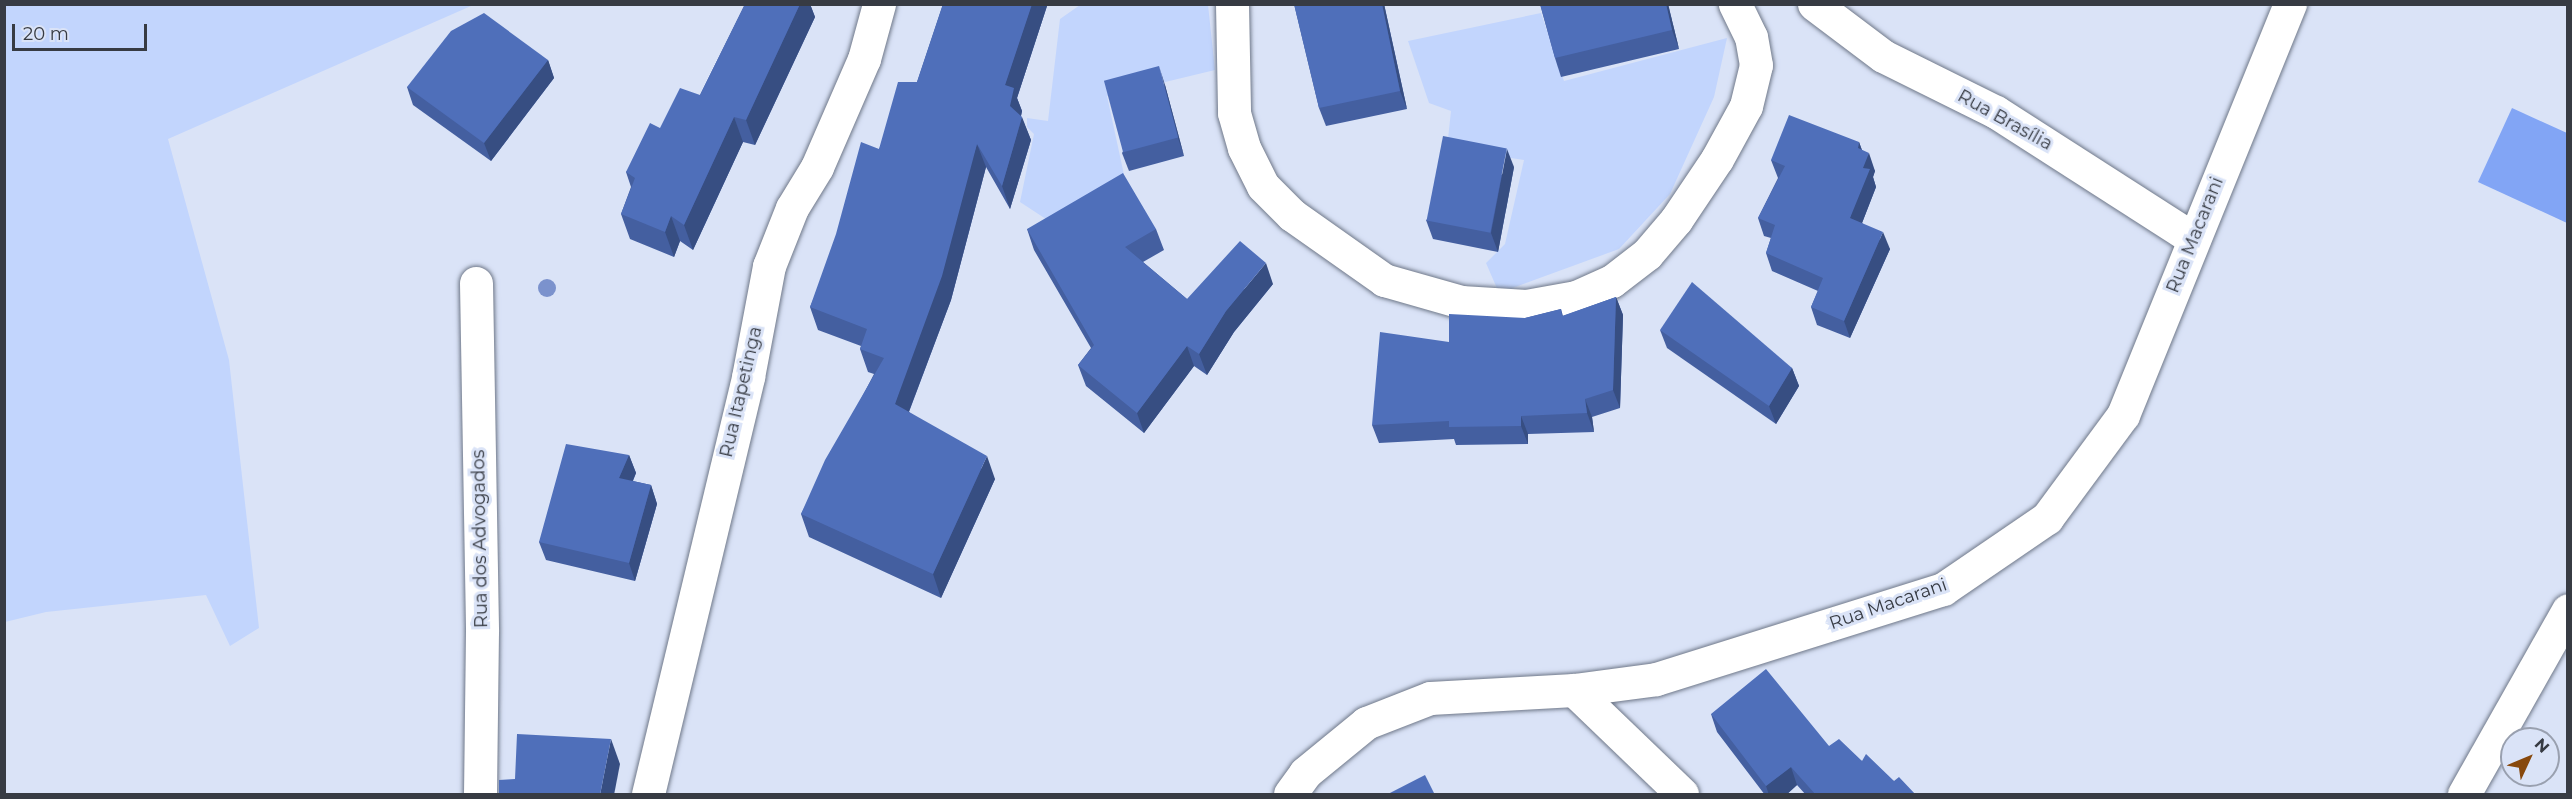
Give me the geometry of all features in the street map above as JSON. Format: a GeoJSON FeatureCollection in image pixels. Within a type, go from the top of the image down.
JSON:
{"type":"FeatureCollection","features":[{"type":"Feature","properties":{"kind":"street","name":"Rua Itapetinga"},"geometry":{"type":"LineString","coordinates":[[648,795],[748,377],[769,266],[792,208],[817,166],[864,59],[879,4]]}},
{"type":"Feature","properties":{"kind":"street"},"geometry":{"type":"LineString","coordinates":[[1232,4],[1234,113],[1244,148],[1263,186],[1292,215],[1384,280],[1461,302],[1526,306],[1576,297],[1612,281],[1647,254],[1676,220],[1717,159],[1746,106],[1756,64],[1751,37],[1735,4]]}},
{"type":"Feature","properties":{"kind":"street","name":"Rua Brasília"},"geometry":{"type":"LineString","coordinates":[[1814,4],[1883,56],[1996,112],[2194,239]]}},
{"type":"Feature","properties":{"kind":"street","name":"Rua Macarani"},"geometry":{"type":"LineString","coordinates":[[1290,795],[1305,773],[1365,723],[1430,698],[1574,690],[1656,679],[1943,589],[2047,518],[2123,415],[2290,4]]}},
{"type":"Feature","properties":{"kind":"street","name":"Rua dos Advogados"},"geometry":{"type":"LineString","coordinates":[[476,283],[482,631],[480,795]]}},
{"type":"Feature","properties":{"kind":"street"},"geometry":{"type":"LineString","coordinates":[[2464,795],[2568,610]]}},
{"type":"Feature","properties":{"kind":"street"},"geometry":{"type":"LineString","coordinates":[[1574,690],[1682,795]]}},
{"type":"Feature","properties":{"kind":"shaded area"},"geometry":{"type":"Polygon","coordinates":[[[5,4],[471,6],[168,139],[229,360],[259,628],[230,646],[206,595],[46,612],[5,622],[5,4]]]}},
{"type":"Feature","properties":{"kind":"shaded area"},"geometry":{"type":"Polygon","coordinates":[[[1080,5],[1208,5],[1215,70],[1107,96],[1126,184],[1049,221],[1020,202],[1034,134],[1027,127],[1027,118],[1048,121],[1060,19],[1080,5]]]}},
{"type":"Feature","properties":{"kind":"shaded area"},"geometry":{"type":"Polygon","coordinates":[[[1541,13],[1564,81],[1727,38],[1714,97],[1670,194],[1619,249],[1499,293],[1486,263],[1505,244],[1524,160],[1447,148],[1451,111],[1429,103],[1408,41],[1541,13]]]}},
{"type":"Feature","properties":{"kind":"water"},"geometry":{"type":"Polygon","coordinates":[[[2512,108],[2567,133],[2567,223],[2478,182],[2512,108]]]}},
{"type":"Feature","properties":{"kind":"building"},"geometry":{"type":"Polygon","coordinates":[[[745,4],[800,4],[746,120],[734,117],[684,225],[671,216],[665,232],[621,214],[635,178],[626,172],[650,123],[660,128],[680,88],[700,95],[745,4]]]}},
{"type":"Feature","properties":{"kind":"building"},"geometry":{"type":"Polygon","coordinates":[[[943,4],[1032,4],[1005,85],[1014,88],[1010,106],[1022,117],[1002,186],[977,144],[942,276],[895,404],[987,456],[933,574],[801,514],[825,460],[884,358],[860,349],[867,329],[810,307],[836,234],[861,142],[879,149],[898,82],[917,82],[943,4]]]}},
{"type":"Feature","properties":{"kind":"building"},"geometry":{"type":"Polygon","coordinates":[[[1294,4],[1382,4],[1400,91],[1319,108],[1294,4]]]}},
{"type":"Feature","properties":{"kind":"building"},"geometry":{"type":"Polygon","coordinates":[[[1540,4],[1666,4],[1672,30],[1555,58],[1540,4]]]}},
{"type":"Feature","properties":{"kind":"building"},"geometry":{"type":"Polygon","coordinates":[[[484,13],[548,60],[484,143],[407,87],[451,31],[484,13]]]}},
{"type":"Feature","properties":{"kind":"building"},"geometry":{"type":"Polygon","coordinates":[[[1159,66],[1178,137],[1123,152],[1104,81],[1159,66]]]}},
{"type":"Feature","properties":{"kind":"building"},"geometry":{"type":"Polygon","coordinates":[[[1789,115],[1859,142],[1858,148],[1869,153],[1863,168],[1870,169],[1850,218],[1883,232],[1844,321],[1811,307],[1823,278],[1766,253],[1775,225],[1758,218],[1785,166],[1771,160],[1789,115]]]}},
{"type":"Feature","properties":{"kind":"building"},"geometry":{"type":"Polygon","coordinates":[[[1443,136],[1507,148],[1490,233],[1427,220],[1443,136]]]}},
{"type":"Feature","properties":{"kind":"building"},"geometry":{"type":"Polygon","coordinates":[[[1123,173],[1156,229],[1125,247],[1187,299],[1240,241],[1266,263],[1226,311],[1199,354],[1187,346],[1137,413],[1078,365],[1094,345],[1027,229],[1123,173]]]}},
{"type":"Feature","properties":{"kind":"building"},"geometry":{"type":"Polygon","coordinates":[[[1692,282],[1792,368],[1769,406],[1660,330],[1692,282]]]}},
{"type":"Feature","properties":{"kind":"building"},"geometry":{"type":"Polygon","coordinates":[[[1616,297],[1613,390],[1585,399],[1587,413],[1521,416],[1521,426],[1449,427],[1449,421],[1372,425],[1380,332],[1449,342],[1449,314],[1525,318],[1561,309],[1562,316],[1616,297]]]}},
{"type":"Feature","properties":{"kind":"building"},"geometry":{"type":"Polygon","coordinates":[[[566,444],[629,455],[619,478],[651,485],[629,563],[539,542],[566,444]]]}},
{"type":"Feature","properties":{"kind":"building"},"geometry":{"type":"Polygon","coordinates":[[[1766,669],[1829,746],[1839,739],[1862,761],[1866,754],[1894,781],[1899,777],[1916,795],[1816,795],[1791,767],[1766,786],[1711,714],[1766,669]]]}},
{"type":"Feature","properties":{"kind":"building"},"geometry":{"type":"Polygon","coordinates":[[[517,734],[611,739],[600,795],[499,795],[499,780],[515,779],[517,734]]]}},
{"type":"Feature","properties":{"kind":"building"},"geometry":{"type":"Polygon","coordinates":[[[1425,775],[1435,795],[1386,795],[1425,775]]]}}]}
